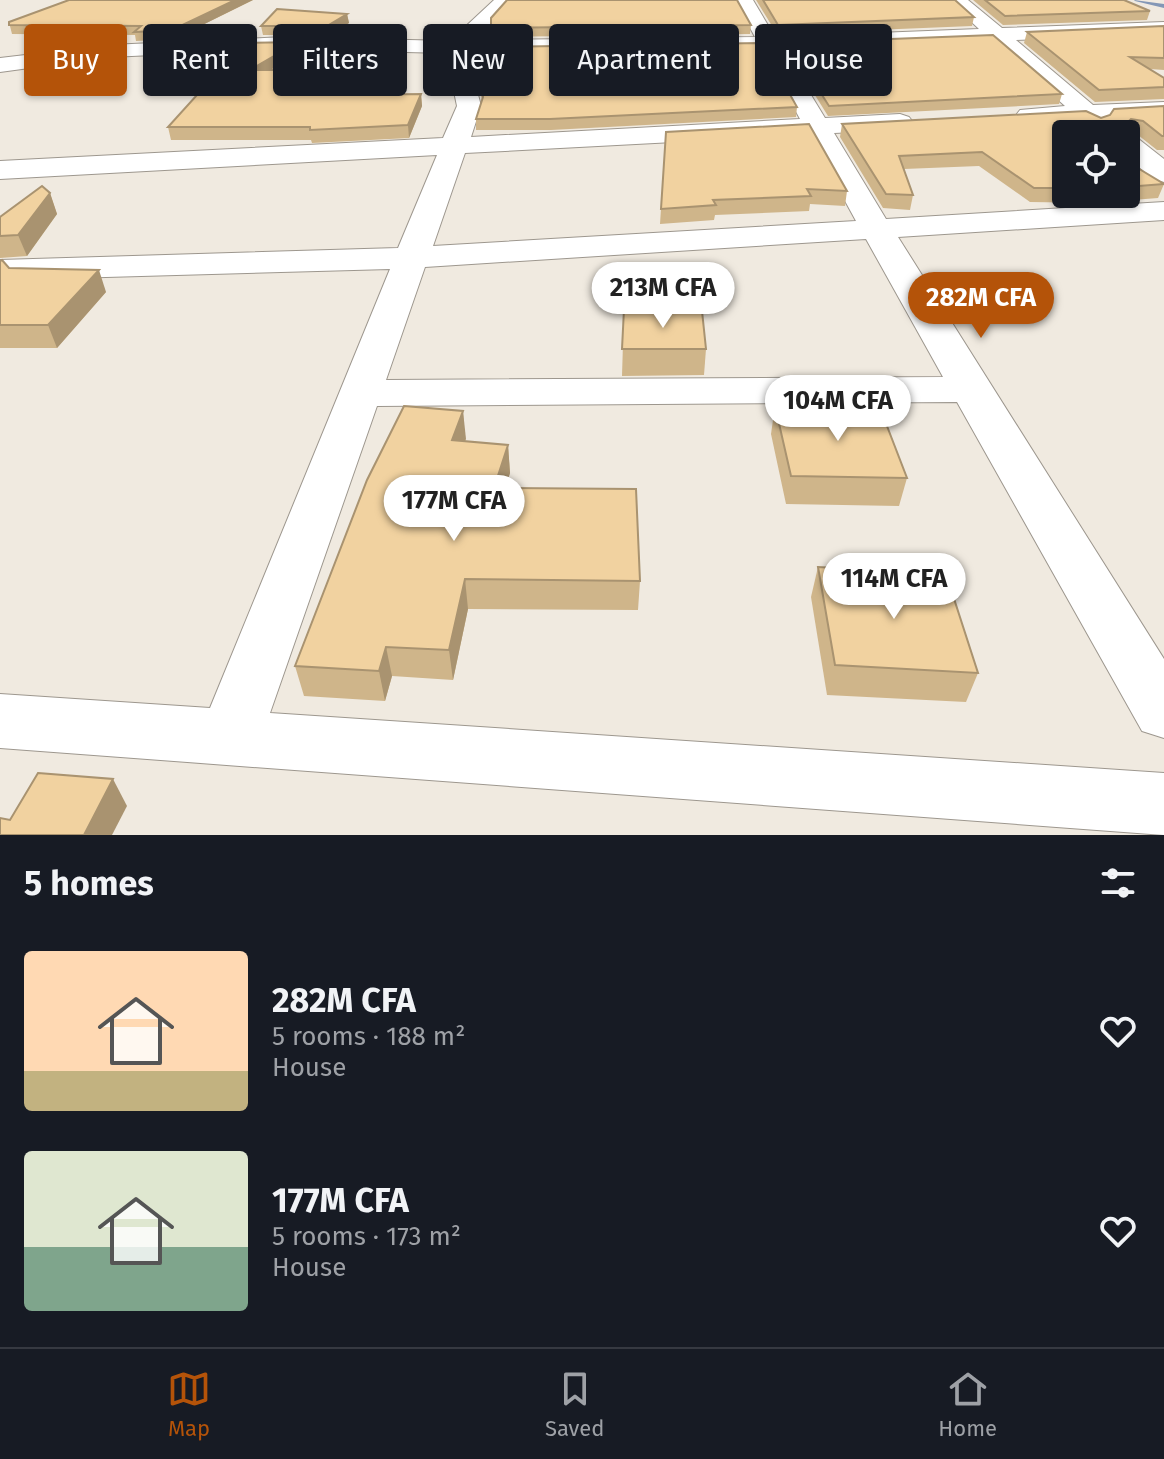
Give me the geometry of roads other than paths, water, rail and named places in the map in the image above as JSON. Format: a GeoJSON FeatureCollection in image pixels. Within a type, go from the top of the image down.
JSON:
{"type":"FeatureCollection","features":[{"type":"Feature","properties":{"kind":"street"},"geometry":{"type":"LineString","coordinates":[[479,24],[505,0]]}},
{"type":"Feature","properties":{"kind":"street"},"geometry":{"type":"LineString","coordinates":[[744,0],[759,24]]}},
{"type":"Feature","properties":{"kind":"street"},"geometry":{"type":"LineString","coordinates":[[957,0],[1096,120]]}},
{"type":"Feature","properties":{"kind":"street"},"geometry":{"type":"LineString","coordinates":[[892,39],[1160,28]]}},
{"type":"Feature","properties":{"kind":"street"},"geometry":{"type":"LineString","coordinates":[[0,65],[110,51],[285,43],[423,46]]}},
{"type":"Feature","properties":{"kind":"street"},"geometry":{"type":"LineString","coordinates":[[533,46],[755,43]]}},
{"type":"Feature","properties":{"kind":"street"},"geometry":{"type":"LineString","coordinates":[[230,737],[469,106],[467,96]]}},
{"type":"Feature","properties":{"kind":"street"},"geometry":{"type":"LineString","coordinates":[[802,96],[877,230],[1164,712]]}},
{"type":"Feature","properties":{"kind":"street"},"geometry":{"type":"LineString","coordinates":[[1007,116],[1164,109]]}},
{"type":"Feature","properties":{"kind":"street"},"geometry":{"type":"LineString","coordinates":[[0,170],[929,120]]}},
{"type":"Feature","properties":{"kind":"street"},"geometry":{"type":"LineString","coordinates":[[1140,154],[1164,173]]}},
{"type":"Feature","properties":{"kind":"street"},"geometry":{"type":"LineString","coordinates":[[0,270],[411,258],[1164,211]]}},
{"type":"Feature","properties":{"kind":"street"},"geometry":{"type":"LineString","coordinates":[[361,393],[974,389]]}},
{"type":"Feature","properties":{"kind":"street"},"geometry":{"type":"LineString","coordinates":[[0,721],[230,737],[1091,817],[1164,805]]}},
{"type":"Feature","properties":{"kind":"waterway"},"geometry":{"type":"LineString","coordinates":[[1137,0],[1164,6]]}}]}
